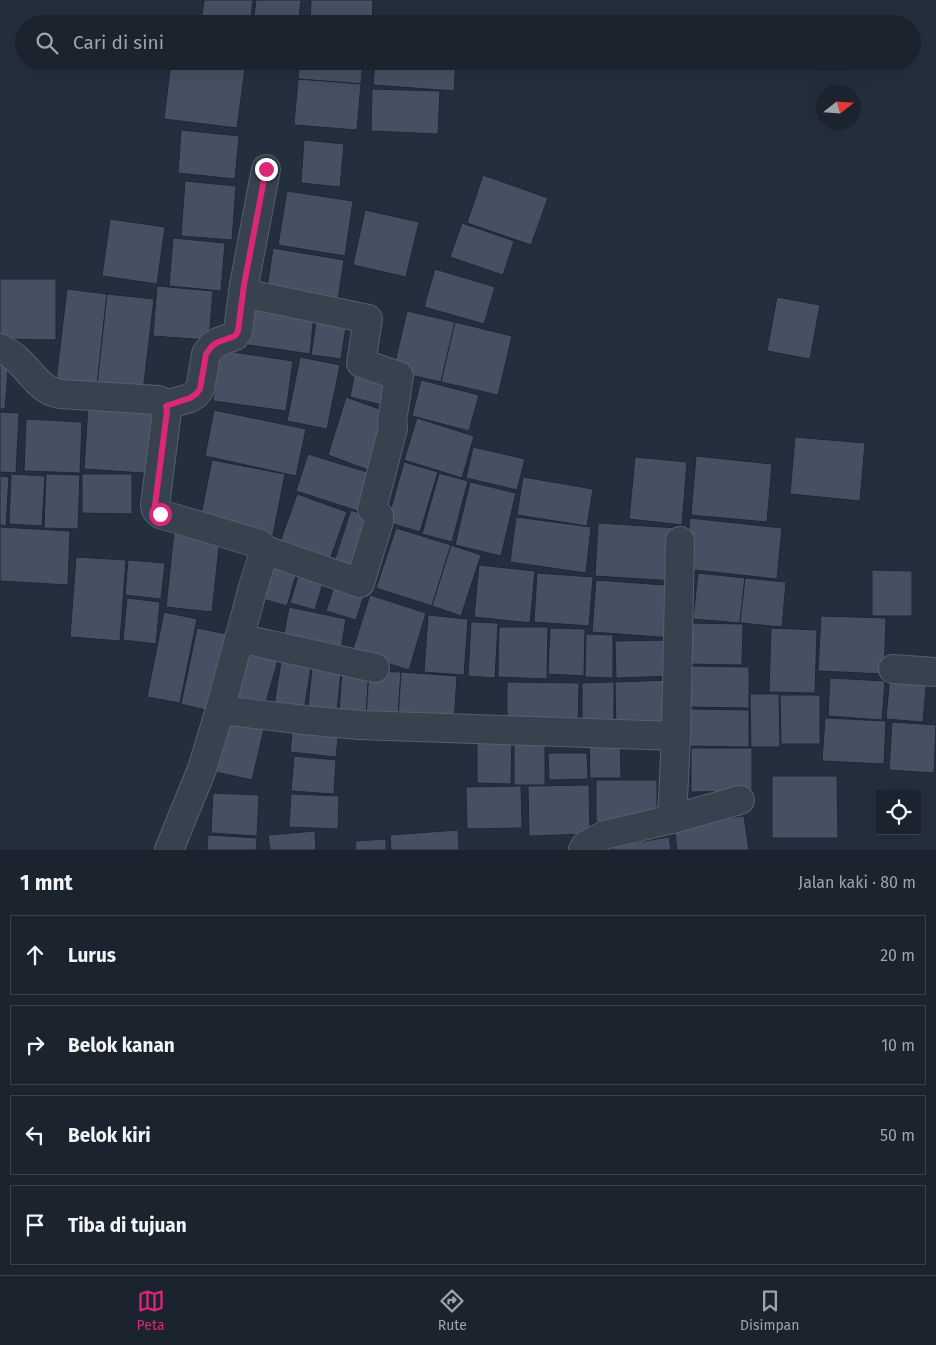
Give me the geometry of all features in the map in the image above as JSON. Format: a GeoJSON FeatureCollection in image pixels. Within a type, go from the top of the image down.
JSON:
{"type":"FeatureCollection","features":[{"type":"Feature","properties":{"kind":"street"},"geometry":{"type":"LineString","coordinates":[[166,406],[196,394],[200,389],[206,354],[212,346],[235,336],[238,331],[243,293],[266,169]]}},
{"type":"Feature","properties":{"kind":"street"},"geometry":{"type":"LineString","coordinates":[[0,348],[14,357],[40,385],[50,392],[158,400],[166,406],[167,411],[155,505],[156,510],[160,514],[260,544],[264,546],[265,550],[360,583],[379,521],[379,516],[372,509],[393,428],[392,421],[399,376],[361,363],[368,319],[243,293]]}},
{"type":"Feature","properties":{"kind":"street"},"geometry":{"type":"LineString","coordinates":[[672,819],[676,736],[680,541]]}},
{"type":"Feature","properties":{"kind":"street"},"geometry":{"type":"LineString","coordinates":[[169,850],[202,769],[265,550]]}},
{"type":"Feature","properties":{"kind":"street"},"geometry":{"type":"LineString","coordinates":[[239,638],[374,668]]}},
{"type":"Feature","properties":{"kind":"street"},"geometry":{"type":"LineString","coordinates":[[893,669],[936,672]]}},
{"type":"Feature","properties":{"kind":"street"},"geometry":{"type":"LineString","coordinates":[[220,710],[314,722],[360,725],[676,736]]}},
{"type":"Feature","properties":{"kind":"street"},"geometry":{"type":"LineString","coordinates":[[583,850],[586,845],[605,834],[672,819],[740,800]]}},
{"type":"Feature","properties":{"kind":"building"},"geometry":{"type":"Polygon","coordinates":[[[204,0],[253,0],[251,15],[202,15],[204,0]]]}},
{"type":"Feature","properties":{"kind":"building"},"geometry":{"type":"Polygon","coordinates":[[[256,0],[301,0],[299,15],[254,15],[256,0]]]}},
{"type":"Feature","properties":{"kind":"building"},"geometry":{"type":"Polygon","coordinates":[[[311,0],[373,0],[372,15],[310,15],[311,0]]]}},
{"type":"Feature","properties":{"kind":"building"},"geometry":{"type":"Polygon","coordinates":[[[170,70],[245,70],[237,128],[164,119],[170,70]]]}},
{"type":"Feature","properties":{"kind":"building"},"geometry":{"type":"Polygon","coordinates":[[[298,70],[362,70],[361,84],[298,79],[298,70]]]}},
{"type":"Feature","properties":{"kind":"building"},"geometry":{"type":"Polygon","coordinates":[[[374,70],[455,70],[454,91],[373,85],[374,70]]]}},
{"type":"Feature","properties":{"kind":"building"},"geometry":{"type":"Polygon","coordinates":[[[298,79],[361,84],[357,130],[294,125],[298,79]]]}},
{"type":"Feature","properties":{"kind":"building"},"geometry":{"type":"Polygon","coordinates":[[[372,89],[440,91],[438,134],[371,131],[372,89]]]}},
{"type":"Feature","properties":{"kind":"building"},"geometry":{"type":"Polygon","coordinates":[[[181,130],[239,136],[235,179],[178,173],[181,130]]]}},
{"type":"Feature","properties":{"kind":"building"},"geometry":{"type":"Polygon","coordinates":[[[304,140],[344,144],[340,187],[301,183],[304,140]]]}},
{"type":"Feature","properties":{"kind":"building"},"geometry":{"type":"Polygon","coordinates":[[[483,175],[548,198],[531,245],[467,223],[483,175]]]}},
{"type":"Feature","properties":{"kind":"building"},"geometry":{"type":"Polygon","coordinates":[[[185,181],[236,186],[232,240],[181,236],[185,181]]]}},
{"type":"Feature","properties":{"kind":"building"},"geometry":{"type":"Polygon","coordinates":[[[287,191],[353,201],[345,256],[278,245],[287,191]]]}},
{"type":"Feature","properties":{"kind":"building"},"geometry":{"type":"Polygon","coordinates":[[[365,210],[419,222],[406,277],[353,265],[365,210]]]}},
{"type":"Feature","properties":{"kind":"building"},"geometry":{"type":"Polygon","coordinates":[[[110,219],[165,227],[157,284],[102,276],[110,219]]]}},
{"type":"Feature","properties":{"kind":"building"},"geometry":{"type":"Polygon","coordinates":[[[462,223],[514,241],[503,275],[450,257],[462,223]]]}},
{"type":"Feature","properties":{"kind":"building"},"geometry":{"type":"Polygon","coordinates":[[[173,238],[225,243],[221,291],[169,286],[173,238]]]}},
{"type":"Feature","properties":{"kind":"building"},"geometry":{"type":"Polygon","coordinates":[[[273,248],[344,260],[337,306],[266,294],[273,248]]]}},
{"type":"Feature","properties":{"kind":"building"},"geometry":{"type":"Polygon","coordinates":[[[435,269],[495,287],[484,324],[424,307],[435,269]]]}},
{"type":"Feature","properties":{"kind":"building"},"geometry":{"type":"Polygon","coordinates":[[[0,279],[56,279],[56,340],[0,339],[0,279]]]}},
{"type":"Feature","properties":{"kind":"building"},"geometry":{"type":"Polygon","coordinates":[[[157,286],[213,291],[209,340],[153,336],[157,286]]]}},
{"type":"Feature","properties":{"kind":"building"},"geometry":{"type":"Polygon","coordinates":[[[67,289],[107,294],[97,386],[56,381],[67,289]]]}},
{"type":"Feature","properties":{"kind":"building"},"geometry":{"type":"Polygon","coordinates":[[[107,294],[154,299],[143,391],[97,386],[107,294]]]}},
{"type":"Feature","properties":{"kind":"building"},"geometry":{"type":"Polygon","coordinates":[[[777,297],[820,305],[810,359],[767,351],[777,297]]]}},
{"type":"Feature","properties":{"kind":"building"},"geometry":{"type":"Polygon","coordinates":[[[246,303],[314,313],[310,354],[242,344],[246,303]]]}},
{"type":"Feature","properties":{"kind":"building"},"geometry":{"type":"Polygon","coordinates":[[[407,311],[455,322],[441,382],[393,371],[407,311]]]}},
{"type":"Feature","properties":{"kind":"building"},"geometry":{"type":"Polygon","coordinates":[[[317,316],[347,320],[341,359],[311,355],[317,316]]]}},
{"type":"Feature","properties":{"kind":"building"},"geometry":{"type":"Polygon","coordinates":[[[455,322],[512,336],[498,395],[441,382],[455,322]]]}},
{"type":"Feature","properties":{"kind":"building"},"geometry":{"type":"Polygon","coordinates":[[[220,350],[293,361],[286,411],[213,401],[220,350]]]}},
{"type":"Feature","properties":{"kind":"building"},"geometry":{"type":"Polygon","coordinates":[[[0,356],[9,357],[5,409],[0,409],[0,356]]]}},
{"type":"Feature","properties":{"kind":"building"},"geometry":{"type":"Polygon","coordinates":[[[300,357],[340,365],[327,429],[287,421],[300,357]]]}},
{"type":"Feature","properties":{"kind":"building"},"geometry":{"type":"Polygon","coordinates":[[[356,367],[396,377],[390,407],[350,397],[356,367]]]}},
{"type":"Feature","properties":{"kind":"building"},"geometry":{"type":"Polygon","coordinates":[[[421,380],[479,395],[469,431],[412,416],[421,380]]]}},
{"type":"Feature","properties":{"kind":"building"},"geometry":{"type":"Polygon","coordinates":[[[346,397],[388,412],[371,471],[328,455],[346,397]]]}},
{"type":"Feature","properties":{"kind":"building"},"geometry":{"type":"Polygon","coordinates":[[[88,407],[161,412],[157,474],[84,469],[88,407]]]}},
{"type":"Feature","properties":{"kind":"building"},"geometry":{"type":"Polygon","coordinates":[[[214,410],[306,429],[296,476],[205,456],[214,410]]]}},
{"type":"Feature","properties":{"kind":"building"},"geometry":{"type":"Polygon","coordinates":[[[0,412],[19,413],[16,473],[0,472],[0,412]]]}},
{"type":"Feature","properties":{"kind":"building"},"geometry":{"type":"Polygon","coordinates":[[[417,418],[474,436],[462,478],[404,460],[417,418]]]}},
{"type":"Feature","properties":{"kind":"building"},"geometry":{"type":"Polygon","coordinates":[[[26,419],[82,422],[80,473],[24,471],[26,419]]]}},
{"type":"Feature","properties":{"kind":"building"},"geometry":{"type":"Polygon","coordinates":[[[795,437],[865,443],[860,501],[790,494],[795,437]]]}},
{"type":"Feature","properties":{"kind":"building"},"geometry":{"type":"Polygon","coordinates":[[[473,447],[525,459],[517,490],[466,478],[473,447]]]}},
{"type":"Feature","properties":{"kind":"building"},"geometry":{"type":"Polygon","coordinates":[[[308,454],[370,473],[358,511],[296,491],[308,454]]]}},
{"type":"Feature","properties":{"kind":"building"},"geometry":{"type":"Polygon","coordinates":[[[696,456],[772,464],[767,522],[691,515],[696,456]]]}},
{"type":"Feature","properties":{"kind":"building"},"geometry":{"type":"Polygon","coordinates":[[[635,457],[687,462],[682,525],[629,519],[635,457]]]}},
{"type":"Feature","properties":{"kind":"building"},"geometry":{"type":"Polygon","coordinates":[[[212,460],[285,474],[273,535],[200,520],[212,460]]]}},
{"type":"Feature","properties":{"kind":"building"},"geometry":{"type":"Polygon","coordinates":[[[404,462],[438,472],[420,532],[387,522],[404,462]]]}},
{"type":"Feature","properties":{"kind":"building"},"geometry":{"type":"Polygon","coordinates":[[[439,473],[468,481],[452,542],[422,534],[439,473]]]}},
{"type":"Feature","properties":{"kind":"building"},"geometry":{"type":"Polygon","coordinates":[[[11,474],[45,476],[42,526],[9,524],[11,474]]]}},
{"type":"Feature","properties":{"kind":"building"},"geometry":{"type":"Polygon","coordinates":[[[46,474],[80,475],[78,529],[44,528],[46,474]]]}},
{"type":"Feature","properties":{"kind":"building"},"geometry":{"type":"Polygon","coordinates":[[[82,474],[132,474],[132,514],[82,513],[82,474]]]}},
{"type":"Feature","properties":{"kind":"building"},"geometry":{"type":"Polygon","coordinates":[[[0,476],[9,477],[6,526],[0,525],[0,476]]]}},
{"type":"Feature","properties":{"kind":"building"},"geometry":{"type":"Polygon","coordinates":[[[523,477],[593,489],[587,526],[517,515],[523,477]]]}},
{"type":"Feature","properties":{"kind":"building"},"geometry":{"type":"Polygon","coordinates":[[[470,482],[516,493],[501,556],[455,545],[470,482]]]}},
{"type":"Feature","properties":{"kind":"building"},"geometry":{"type":"Polygon","coordinates":[[[297,494],[347,512],[328,565],[278,548],[297,494]]]}},
{"type":"Feature","properties":{"kind":"building"},"geometry":{"type":"Polygon","coordinates":[[[351,510],[376,520],[357,578],[332,568],[351,510]]]}},
{"type":"Feature","properties":{"kind":"building"},"geometry":{"type":"Polygon","coordinates":[[[516,517],[591,527],[586,573],[510,562],[516,517]]]}},
{"type":"Feature","properties":{"kind":"building"},"geometry":{"type":"Polygon","coordinates":[[[690,518],[782,528],[777,579],[685,569],[690,518]]]}},
{"type":"Feature","properties":{"kind":"building"},"geometry":{"type":"Polygon","coordinates":[[[598,523],[678,528],[674,581],[595,576],[598,523]]]}},
{"type":"Feature","properties":{"kind":"building"},"geometry":{"type":"Polygon","coordinates":[[[0,527],[70,531],[68,585],[0,581],[0,527]]]}},
{"type":"Feature","properties":{"kind":"building"},"geometry":{"type":"Polygon","coordinates":[[[396,528],[451,545],[432,606],[376,588],[396,528]]]}},
{"type":"Feature","properties":{"kind":"building"},"geometry":{"type":"Polygon","coordinates":[[[174,532],[220,538],[212,612],[166,607],[174,532]]]}},
{"type":"Feature","properties":{"kind":"building"},"geometry":{"type":"Polygon","coordinates":[[[451,545],[481,555],[461,616],[432,606],[451,545]]]}},
{"type":"Feature","properties":{"kind":"building"},"geometry":{"type":"Polygon","coordinates":[[[268,554],[299,564],[287,606],[256,597],[268,554]]]}},
{"type":"Feature","properties":{"kind":"building"},"geometry":{"type":"Polygon","coordinates":[[[76,557],[126,560],[120,641],[70,637],[76,557]]]}},
{"type":"Feature","properties":{"kind":"building"},"geometry":{"type":"Polygon","coordinates":[[[128,560],[165,563],[161,599],[125,595],[128,560]]]}},
{"type":"Feature","properties":{"kind":"building"},"geometry":{"type":"Polygon","coordinates":[[[479,565],[535,571],[530,623],[474,617],[479,565]]]}},
{"type":"Feature","properties":{"kind":"building"},"geometry":{"type":"Polygon","coordinates":[[[301,566],[326,573],[315,610],[290,603],[301,566]]]}},
{"type":"Feature","properties":{"kind":"building"},"geometry":{"type":"Polygon","coordinates":[[[872,570],[912,571],[912,616],[872,616],[872,570]]]}},
{"type":"Feature","properties":{"kind":"building"},"geometry":{"type":"Polygon","coordinates":[[[537,573],[593,577],[589,626],[534,622],[537,573]]]}},
{"type":"Feature","properties":{"kind":"building"},"geometry":{"type":"Polygon","coordinates":[[[698,573],[745,578],[740,623],[693,619],[698,573]]]}},
{"type":"Feature","properties":{"kind":"building"},"geometry":{"type":"Polygon","coordinates":[[[745,578],[786,582],[782,627],[740,623],[745,578]]]}},
{"type":"Feature","properties":{"kind":"building"},"geometry":{"type":"Polygon","coordinates":[[[336,580],[366,589],[356,620],[326,611],[336,580]]]}},
{"type":"Feature","properties":{"kind":"building"},"geometry":{"type":"Polygon","coordinates":[[[596,580],[677,586],[673,638],[592,632],[596,580]]]}},
{"type":"Feature","properties":{"kind":"building"},"geometry":{"type":"Polygon","coordinates":[[[370,595],[426,613],[409,670],[352,652],[370,595]]]}},
{"type":"Feature","properties":{"kind":"building"},"geometry":{"type":"Polygon","coordinates":[[[127,598],[160,602],[156,644],[123,640],[127,598]]]}},
{"type":"Feature","properties":{"kind":"building"},"geometry":{"type":"Polygon","coordinates":[[[289,607],[346,619],[340,656],[282,644],[289,607]]]}},
{"type":"Feature","properties":{"kind":"building"},"geometry":{"type":"Polygon","coordinates":[[[164,612],[197,619],[180,703],[147,697],[164,612]]]}},
{"type":"Feature","properties":{"kind":"building"},"geometry":{"type":"Polygon","coordinates":[[[428,615],[468,619],[464,675],[424,672],[428,615]]]}},
{"type":"Feature","properties":{"kind":"building"},"geometry":{"type":"Polygon","coordinates":[[[821,616],[886,618],[884,674],[818,671],[821,616]]]}},
{"type":"Feature","properties":{"kind":"building"},"geometry":{"type":"Polygon","coordinates":[[[471,622],[498,623],[495,678],[468,676],[471,622]]]}},
{"type":"Feature","properties":{"kind":"building"},"geometry":{"type":"Polygon","coordinates":[[[687,623],[743,624],[742,665],[687,664],[687,623]]]}},
{"type":"Feature","properties":{"kind":"building"},"geometry":{"type":"Polygon","coordinates":[[[499,627],[548,627],[547,679],[498,677],[499,627]]]}},
{"type":"Feature","properties":{"kind":"building"},"geometry":{"type":"Polygon","coordinates":[[[197,628],[231,635],[214,712],[181,704],[197,628]]]}},
{"type":"Feature","properties":{"kind":"building"},"geometry":{"type":"Polygon","coordinates":[[[550,628],[585,629],[584,676],[548,674],[550,628]]]}},
{"type":"Feature","properties":{"kind":"building"},"geometry":{"type":"Polygon","coordinates":[[[771,628],[817,630],[815,693],[769,692],[771,628]]]}},
{"type":"Feature","properties":{"kind":"building"},"geometry":{"type":"Polygon","coordinates":[[[586,634],[613,635],[613,678],[585,677],[586,634]]]}},
{"type":"Feature","properties":{"kind":"building"},"geometry":{"type":"Polygon","coordinates":[[[674,640],[675,676],[616,678],[615,641],[674,640]]]}},
{"type":"Feature","properties":{"kind":"building"},"geometry":{"type":"Polygon","coordinates":[[[246,643],[280,653],[265,706],[231,696],[246,643]]]}},
{"type":"Feature","properties":{"kind":"building"},"geometry":{"type":"Polygon","coordinates":[[[282,655],[312,660],[303,717],[273,712],[282,655]]]}},
{"type":"Feature","properties":{"kind":"building"},"geometry":{"type":"Polygon","coordinates":[[[313,659],[342,662],[336,720],[307,717],[313,659]]]}},
{"type":"Feature","properties":{"kind":"building"},"geometry":{"type":"Polygon","coordinates":[[[690,666],[749,667],[749,708],[689,707],[690,666]]]}},
{"type":"Feature","properties":{"kind":"building"},"geometry":{"type":"Polygon","coordinates":[[[342,669],[369,671],[366,716],[339,715],[342,669]]]}},
{"type":"Feature","properties":{"kind":"building"},"geometry":{"type":"Polygon","coordinates":[[[369,671],[401,672],[398,719],[366,716],[369,671]]]}},
{"type":"Feature","properties":{"kind":"building"},"geometry":{"type":"Polygon","coordinates":[[[401,672],[457,676],[454,722],[398,719],[401,672]]]}},
{"type":"Feature","properties":{"kind":"building"},"geometry":{"type":"Polygon","coordinates":[[[890,674],[927,677],[923,722],[886,719],[890,674]]]}},
{"type":"Feature","properties":{"kind":"building"},"geometry":{"type":"Polygon","coordinates":[[[830,678],[885,681],[882,720],[828,716],[830,678]]]}},
{"type":"Feature","properties":{"kind":"building"},"geometry":{"type":"Polygon","coordinates":[[[672,680],[674,728],[616,730],[615,682],[672,680]]]}},
{"type":"Feature","properties":{"kind":"building"},"geometry":{"type":"Polygon","coordinates":[[[507,682],[579,683],[578,730],[507,729],[507,682]]]}},
{"type":"Feature","properties":{"kind":"building"},"geometry":{"type":"Polygon","coordinates":[[[614,682],[614,730],[582,729],[582,683],[614,682]]]}},
{"type":"Feature","properties":{"kind":"building"},"geometry":{"type":"Polygon","coordinates":[[[750,694],[779,694],[780,747],[751,747],[750,694]]]}},
{"type":"Feature","properties":{"kind":"building"},"geometry":{"type":"Polygon","coordinates":[[[780,695],[820,695],[820,744],[781,744],[780,695]]]}},
{"type":"Feature","properties":{"kind":"building"},"geometry":{"type":"Polygon","coordinates":[[[686,709],[749,710],[749,747],[686,746],[686,709]]]}},
{"type":"Feature","properties":{"kind":"building"},"geometry":{"type":"Polygon","coordinates":[[[228,717],[265,725],[252,780],[215,772],[228,717]]]}},
{"type":"Feature","properties":{"kind":"building"},"geometry":{"type":"Polygon","coordinates":[[[825,718],[886,721],[884,764],[822,761],[825,718]]]}},
{"type":"Feature","properties":{"kind":"building"},"geometry":{"type":"Polygon","coordinates":[[[892,722],[936,725],[934,773],[889,770],[892,722]]]}},
{"type":"Feature","properties":{"kind":"building"},"geometry":{"type":"Polygon","coordinates":[[[293,724],[339,729],[336,757],[290,752],[293,724]]]}},
{"type":"Feature","properties":{"kind":"building"},"geometry":{"type":"Polygon","coordinates":[[[477,733],[512,733],[511,784],[477,783],[477,733]]]}},
{"type":"Feature","properties":{"kind":"building"},"geometry":{"type":"Polygon","coordinates":[[[514,735],[545,735],[545,785],[514,785],[514,735]]]}},
{"type":"Feature","properties":{"kind":"building"},"geometry":{"type":"Polygon","coordinates":[[[589,735],[620,735],[621,778],[590,778],[589,735]]]}},
{"type":"Feature","properties":{"kind":"building"},"geometry":{"type":"Polygon","coordinates":[[[691,748],[752,748],[752,791],[691,792],[691,748]]]}},
{"type":"Feature","properties":{"kind":"building"},"geometry":{"type":"Polygon","coordinates":[[[548,753],[587,753],[588,779],[549,780],[548,753]]]}},
{"type":"Feature","properties":{"kind":"building"},"geometry":{"type":"Polygon","coordinates":[[[294,756],[336,760],[334,794],[291,791],[294,756]]]}},
{"type":"Feature","properties":{"kind":"building"},"geometry":{"type":"Polygon","coordinates":[[[772,776],[837,776],[838,838],[772,838],[772,776]]]}},
{"type":"Feature","properties":{"kind":"building"},"geometry":{"type":"Polygon","coordinates":[[[596,780],[657,780],[657,822],[596,822],[596,780]]]}},
{"type":"Feature","properties":{"kind":"building"},"geometry":{"type":"Polygon","coordinates":[[[589,785],[590,834],[529,836],[528,786],[589,785]]]}},
{"type":"Feature","properties":{"kind":"building"},"geometry":{"type":"Polygon","coordinates":[[[521,786],[522,828],[467,829],[466,787],[521,786]]]}},
{"type":"Feature","properties":{"kind":"building"},"geometry":{"type":"Polygon","coordinates":[[[213,793],[259,795],[257,836],[211,833],[213,793]]]}},
{"type":"Feature","properties":{"kind":"building"},"geometry":{"type":"Polygon","coordinates":[[[291,794],[339,796],[338,829],[289,827],[291,794]]]}},
{"type":"Feature","properties":{"kind":"building"},"geometry":{"type":"Polygon","coordinates":[[[744,816],[749,850],[677,850],[674,824],[744,816]]]}},
{"type":"Feature","properties":{"kind":"building"},"geometry":{"type":"Polygon","coordinates":[[[458,830],[459,850],[391,850],[390,835],[458,830]]]}},
{"type":"Feature","properties":{"kind":"building"},"geometry":{"type":"Polygon","coordinates":[[[315,831],[316,850],[270,850],[268,835],[315,831]]]}},
{"type":"Feature","properties":{"kind":"building"},"geometry":{"type":"Polygon","coordinates":[[[208,835],[257,838],[256,850],[207,850],[208,835]]]}},
{"type":"Feature","properties":{"kind":"building"},"geometry":{"type":"Polygon","coordinates":[[[669,837],[671,850],[613,850],[613,846],[669,837]]]}},
{"type":"Feature","properties":{"kind":"building"},"geometry":{"type":"Polygon","coordinates":[[[386,839],[386,850],[356,850],[355,841],[386,839]]]}},
{"type":"Feature","properties":{"kind":"route"},"geometry":{"type":"LineString","coordinates":[[160,514],[156,510],[155,505],[167,411],[166,406],[196,394],[200,389],[206,354],[212,346],[218,342],[230,339],[238,331],[244,285],[266,169]]}}]}
